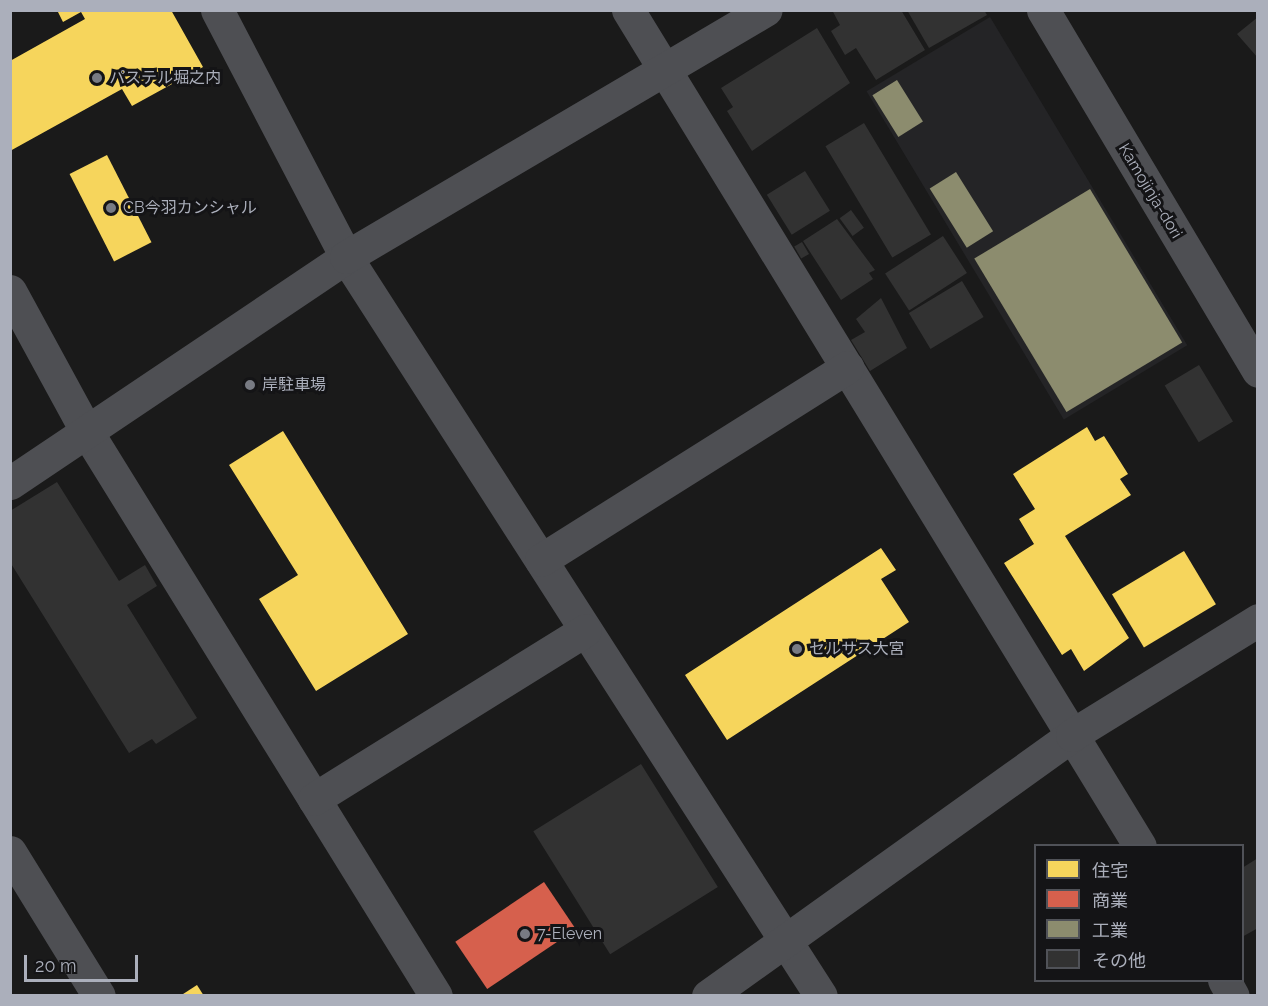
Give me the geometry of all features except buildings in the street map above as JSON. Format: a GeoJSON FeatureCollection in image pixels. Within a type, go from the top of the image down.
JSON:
{"type":"FeatureCollection","features":[{"type":"Feature","properties":{"kind":"street"},"geometry":{"type":"LineString","coordinates":[[217,10],[346,257],[784,942],[821,996]]}},
{"type":"Feature","properties":{"kind":"street"},"geometry":{"type":"LineString","coordinates":[[627,10],[1139,844]]}},
{"type":"Feature","properties":{"kind":"street"},"geometry":{"type":"LineString","coordinates":[[10,483],[346,257],[766,10]]}},
{"type":"Feature","properties":{"kind":"street","name":"Kamojinja-dori"},"geometry":{"type":"LineString","coordinates":[[1043,10],[1257,371]]}},
{"type":"Feature","properties":{"kind":"street"},"geometry":{"type":"LineString","coordinates":[[10,291],[87,432],[436,996]]}},
{"type":"Feature","properties":{"kind":"street"},"geometry":{"type":"LineString","coordinates":[[540,560],[847,367]]}},
{"type":"Feature","properties":{"kind":"street"},"geometry":{"type":"LineString","coordinates":[[708,996],[1072,735],[1257,620]]}},
{"type":"Feature","properties":{"kind":"street"},"geometry":{"type":"LineString","coordinates":[[314,800],[585,630]]}},
{"type":"Feature","properties":{"kind":"street"},"geometry":{"type":"LineString","coordinates":[[10,852],[99,996]]}},
{"type":"Feature","properties":{"kind":"street"},"geometry":{"type":"LineString","coordinates":[[1225,982],[1233,996]]}},
{"type":"Feature","properties":{"kind":"shaded area"},"geometry":{"type":"Polygon","coordinates":[[[990,17],[1187,345],[1064,419],[867,91],[990,17]]]}},
{"type":"Feature","properties":{"kind":"place","name":"パステル堀之内"},"geometry":{"type":"Point","coordinates":[97,78]}},
{"type":"Feature","properties":{"kind":"place","name":"CB今羽カンシャル"},"geometry":{"type":"Point","coordinates":[111,208]}},
{"type":"Feature","properties":{"kind":"place","name":"岸駐車場"},"geometry":{"type":"Point","coordinates":[250,385]}},
{"type":"Feature","properties":{"kind":"place","name":"セルサス大宮"},"geometry":{"type":"Point","coordinates":[797,649]}},
{"type":"Feature","properties":{"kind":"place","name":"7-Eleven"},"geometry":{"type":"Point","coordinates":[525,934]}}]}
